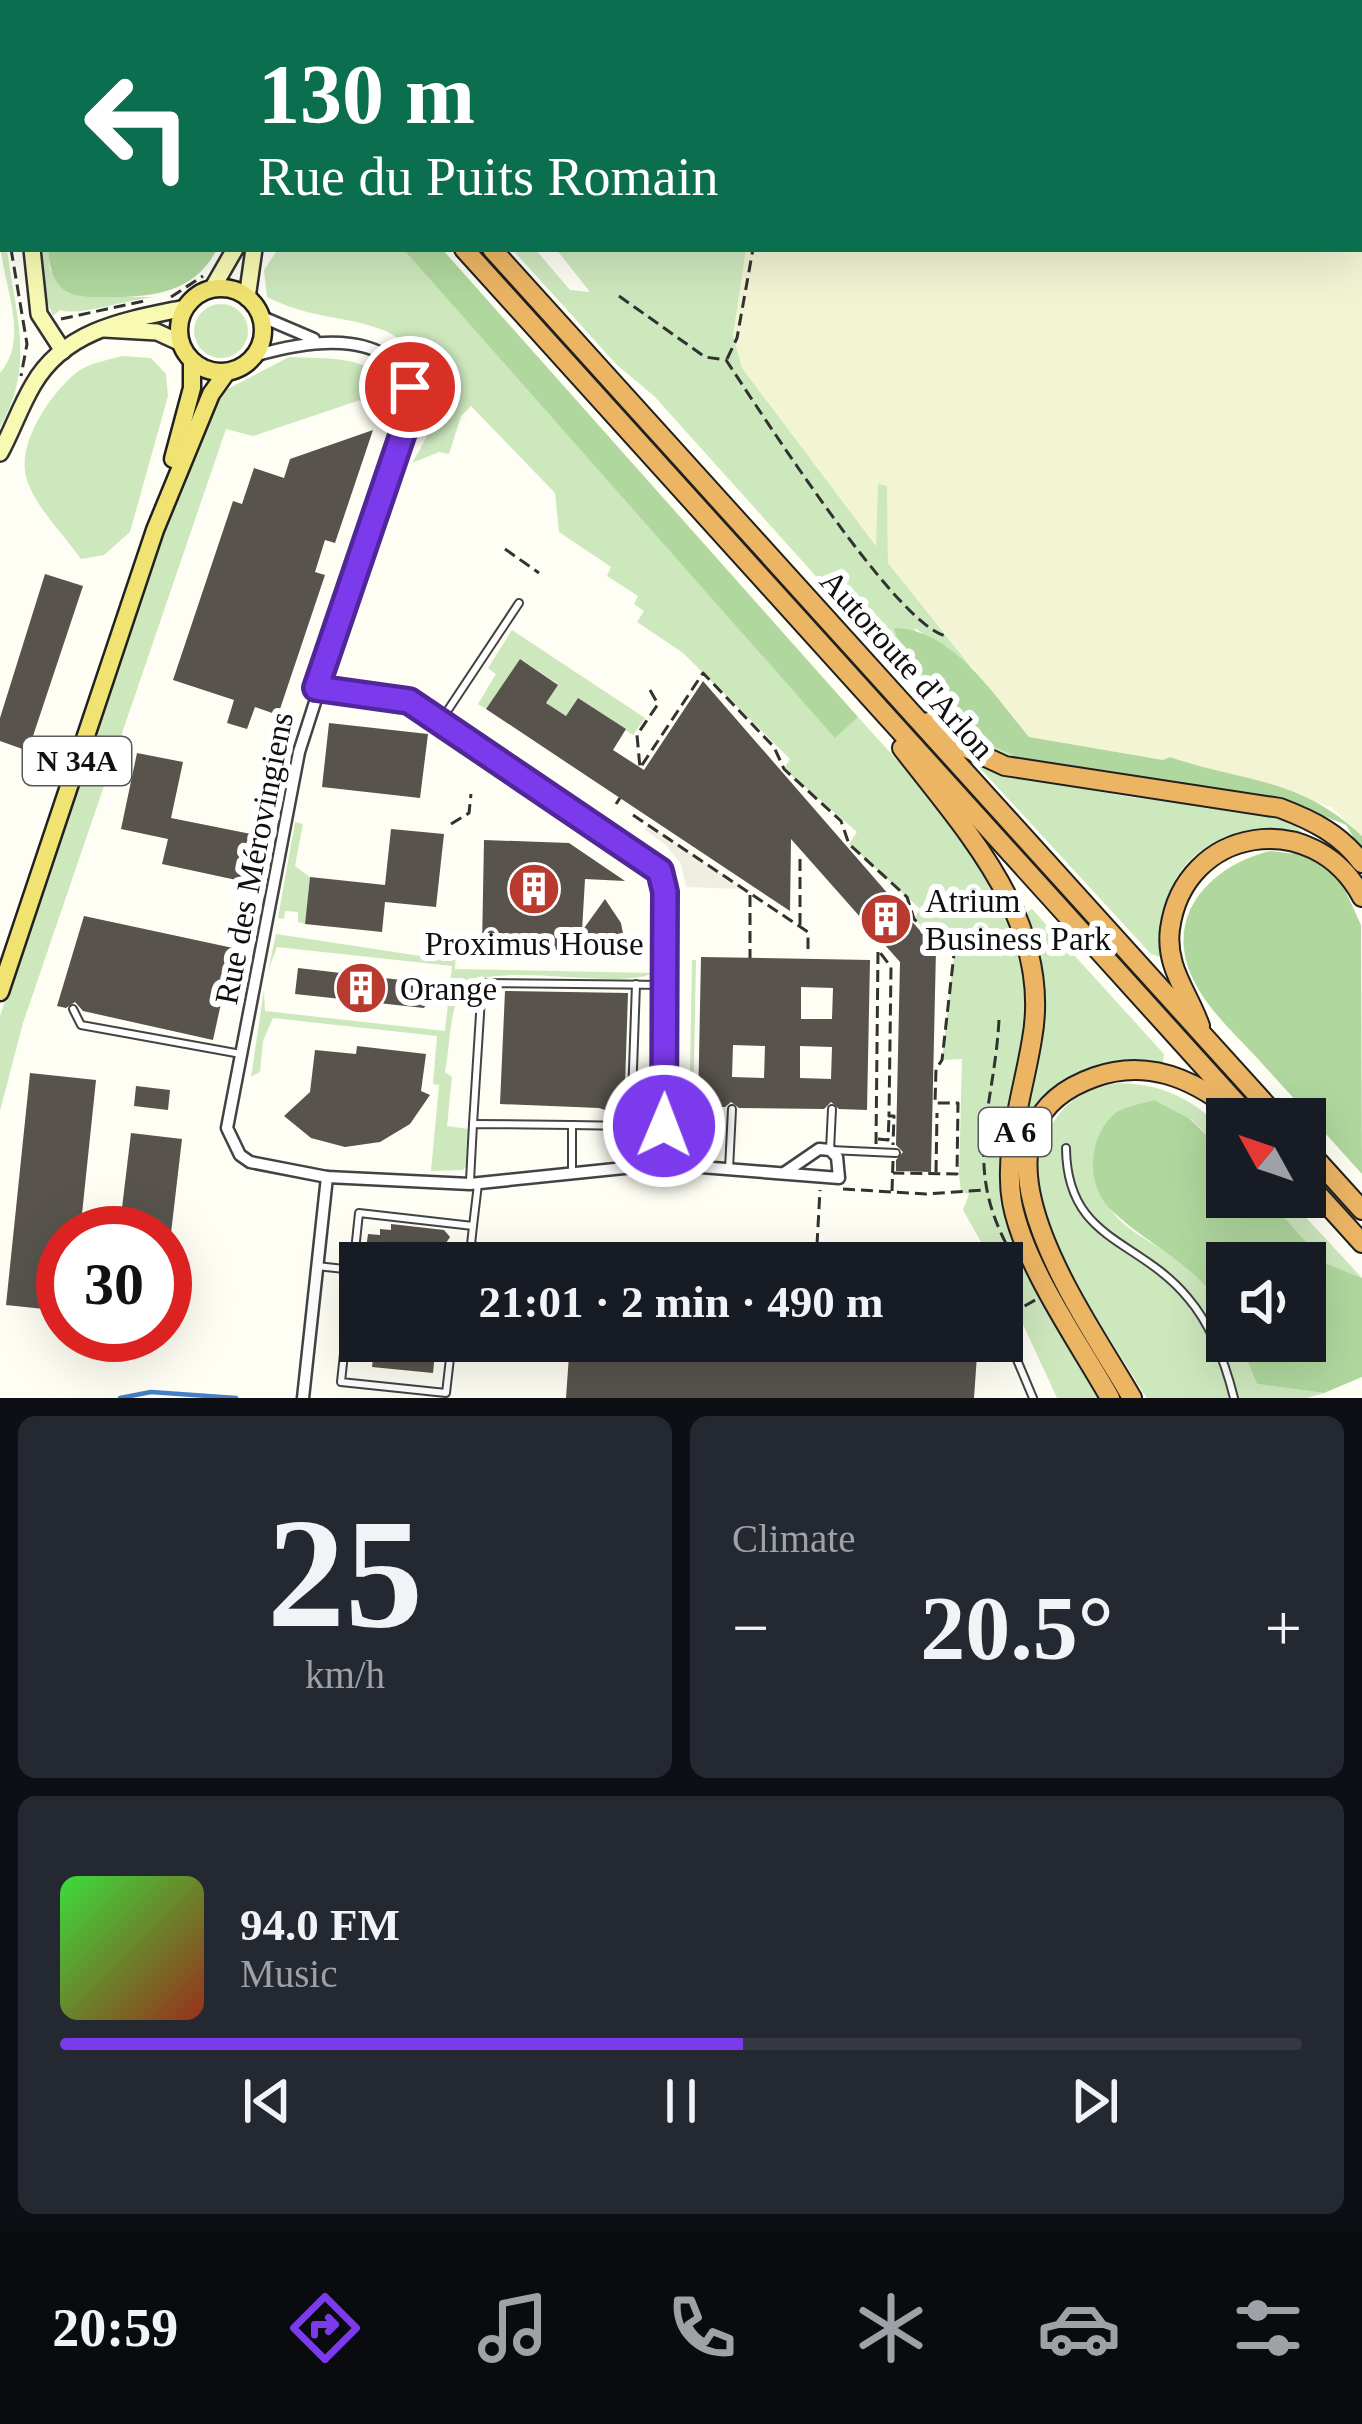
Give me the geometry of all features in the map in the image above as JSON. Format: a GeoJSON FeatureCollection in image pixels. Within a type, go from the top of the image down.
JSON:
{"type":"FeatureCollection","features":[{"type":"Feature","properties":{"kind":"highway","name":"Autoroute d'Arlon"},"geometry":{"type":"LineString","coordinates":[[467,252],[1228,1098]]}},
{"type":"Feature","properties":{"kind":"highway","name":"Autoroute d'Arlon"},"geometry":{"type":"LineString","coordinates":[[495,252],[1261,1098]]}},
{"type":"Feature","properties":{"kind":"highway","name":"A 6"},"geometry":{"type":"LineString","coordinates":[[850,680],[985,855],[1005,889],[1028,948],[1036,992],[1034,1031],[1010,1187],[1019,1229],[1114,1398]]}},
{"type":"Feature","properties":{"kind":"highway"},"geometry":{"type":"LineString","coordinates":[[908,710],[964,747],[1005,766],[1280,808],[1320,824],[1362,863]]}},
{"type":"Feature","properties":{"kind":"highway"},"geometry":{"type":"LineString","coordinates":[[1203,1035],[1174,974],[1170,931],[1177,901],[1190,878],[1210,860],[1234,845],[1263,838],[1292,840],[1318,848],[1335,861],[1362,897]]}},
{"type":"Feature","properties":{"kind":"highway","name":"A 6"},"geometry":{"type":"LineString","coordinates":[[1137,1398],[1042,1238],[1028,1186],[1029,1145],[1044,1115],[1063,1094],[1118,1070],[1149,1069],[1217,1098]]}},
{"type":"Feature","properties":{"kind":"highway"},"geometry":{"type":"LineString","coordinates":[[1326,1170],[1362,1210]]}},
{"type":"Feature","properties":{"kind":"highway"},"geometry":{"type":"LineString","coordinates":[[1326,1203],[1362,1243]]}},
{"type":"Feature","properties":{"kind":"main road"},"geometry":{"type":"LineString","coordinates":[[32,252],[39,314],[63,351]]}},
{"type":"Feature","properties":{"kind":"main road"},"geometry":{"type":"LineString","coordinates":[[181,343],[185,308],[233,252]]}},
{"type":"Feature","properties":{"kind":"main road"},"geometry":{"type":"LineString","coordinates":[[247,298],[254,252]]}},
{"type":"Feature","properties":{"kind":"main road"},"geometry":{"type":"LineString","coordinates":[[101,329],[157,332],[181,343],[192,362],[226,373],[254,356],[263,336],[260,316],[247,298],[211,281]]}},
{"type":"Feature","properties":{"kind":"main road"},"geometry":{"type":"LineString","coordinates":[[0,453],[33,385],[63,351],[125,317],[185,308]]}},
{"type":"Feature","properties":{"kind":"main road","name":"N 34A"},"geometry":{"type":"LineString","coordinates":[[155,530],[192,388],[192,362]]}},
{"type":"Feature","properties":{"kind":"main road","name":"N 34A"},"geometry":{"type":"LineString","coordinates":[[0,992],[155,530],[211,394],[226,373]]}},
{"type":"Feature","properties":{"kind":"street","name":"Rue des Mérovingiens"},"geometry":{"type":"LineString","coordinates":[[260,316],[317,341],[360,345],[391,359],[410,387],[411,403],[316,688],[266,905],[226,1128],[240,1155],[250,1162],[327,1177],[474,1184],[663,1164],[839,1178],[837,1157],[830,1150]]}},
{"type":"Feature","properties":{"kind":"street","name":"Rue des Mérovingiens"},"geometry":{"type":"LineString","coordinates":[[254,356],[317,341]]}},
{"type":"Feature","properties":{"kind":"street"},"geometry":{"type":"LineString","coordinates":[[316,688],[409,701],[654,863],[665,881],[663,1164]]}},
{"type":"Feature","properties":{"kind":"street"},"geometry":{"type":"LineString","coordinates":[[784,1173],[808,1153],[830,1150]]}},
{"type":"Feature","properties":{"kind":"street"},"geometry":{"type":"LineString","coordinates":[[303,1398],[327,1177]]}},
{"type":"Feature","properties":{"kind":"lane"},"geometry":{"type":"LineString","coordinates":[[440,722],[519,603]]}},
{"type":"Feature","properties":{"kind":"lane"},"geometry":{"type":"LineString","coordinates":[[471,1242],[482,982],[665,985]]}},
{"type":"Feature","properties":{"kind":"lane"},"geometry":{"type":"LineString","coordinates":[[473,1124],[631,1126],[636,985]]}},
{"type":"Feature","properties":{"kind":"lane"},"geometry":{"type":"LineString","coordinates":[[73,1009],[72,1016],[81,1025],[193,1040],[241,1054]]}},
{"type":"Feature","properties":{"kind":"lane"},"geometry":{"type":"LineString","coordinates":[[128,1032],[130,1022]]}},
{"type":"Feature","properties":{"kind":"lane"},"geometry":{"type":"LineString","coordinates":[[729,1169],[732,1109]]}},
{"type":"Feature","properties":{"kind":"lane"},"geometry":{"type":"LineString","coordinates":[[832,1109],[830,1150],[896,1153]]}},
{"type":"Feature","properties":{"kind":"lane"},"geometry":{"type":"LineString","coordinates":[[572,1125],[573,1174]]}},
{"type":"Feature","properties":{"kind":"lane"},"geometry":{"type":"LineString","coordinates":[[1066,1148],[1072,1191],[1090,1223],[1164,1274],[1188,1298],[1218,1348],[1234,1398]]}},
{"type":"Feature","properties":{"kind":"lane"},"geometry":{"type":"LineString","coordinates":[[357,1242],[359,1214],[473,1226]]}},
{"type":"Feature","properties":{"kind":"lane"},"geometry":{"type":"LineString","coordinates":[[357,1239],[367,1240]]}},
{"type":"Feature","properties":{"kind":"lane"},"geometry":{"type":"LineString","coordinates":[[317,1266],[339,1268]]}},
{"type":"Feature","properties":{"kind":"lane"},"geometry":{"type":"LineString","coordinates":[[343,1362],[341,1382],[446,1393],[450,1362]]}},
{"type":"Feature","properties":{"kind":"lane"},"geometry":{"type":"LineString","coordinates":[[1019,1362],[1033,1398]]}},
{"type":"Feature","properties":{"kind":"path"},"geometry":{"type":"LineString","coordinates":[[12,252],[27,344]]}},
{"type":"Feature","properties":{"kind":"path"},"geometry":{"type":"LineString","coordinates":[[726,360],[737,338],[752,252]]}},
{"type":"Feature","properties":{"kind":"path"},"geometry":{"type":"LineString","coordinates":[[60,320],[113,305],[171,297],[211,281]]}},
{"type":"Feature","properties":{"kind":"path"},"geometry":{"type":"LineString","coordinates":[[619,296],[705,357],[726,360],[798,467],[877,571],[919,622],[933,634],[946,636]]}},
{"type":"Feature","properties":{"kind":"path"},"geometry":{"type":"LineString","coordinates":[[505,549],[538,573]]}},
{"type":"Feature","properties":{"kind":"path"},"geometry":{"type":"LineString","coordinates":[[650,690],[658,704],[638,735],[640,767],[703,674],[774,747],[784,769],[842,821],[849,844],[907,897],[914,919],[954,954],[935,1103],[958,1103],[957,1174],[893,1173]]}},
{"type":"Feature","properties":{"kind":"path"},"geometry":{"type":"LineString","coordinates":[[451,824],[469,813],[471,794]]}},
{"type":"Feature","properties":{"kind":"path"},"geometry":{"type":"LineString","coordinates":[[633,815],[808,932],[808,949]]}},
{"type":"Feature","properties":{"kind":"path"},"geometry":{"type":"LineString","coordinates":[[800,859],[800,926]]}},
{"type":"Feature","properties":{"kind":"path"},"geometry":{"type":"LineString","coordinates":[[750,893],[750,958]]}},
{"type":"Feature","properties":{"kind":"path"},"geometry":{"type":"LineString","coordinates":[[875,1152],[878,950],[892,968],[888,1140],[876,1139]]}},
{"type":"Feature","properties":{"kind":"path"},"geometry":{"type":"LineString","coordinates":[[936,1173],[937,1113]]}},
{"type":"Feature","properties":{"kind":"path"},"geometry":{"type":"LineString","coordinates":[[889,1116],[894,1116],[892,1191]]}},
{"type":"Feature","properties":{"kind":"path"},"geometry":{"type":"LineString","coordinates":[[817,1242],[820,1189]]}},
{"type":"Feature","properties":{"kind":"path"},"geometry":{"type":"LineString","coordinates":[[837,1189],[926,1194],[985,1190]]}},
{"type":"Feature","properties":{"kind":"path"},"geometry":{"type":"LineString","coordinates":[[1023,1307],[1037,1298]]}},
{"type":"Feature","properties":{"kind":"green space"},"geometry":{"type":"Polygon","coordinates":[[[7,252],[20,360],[11,404],[0,427],[0,373],[14,342],[1,253],[7,252]]]}},
{"type":"Feature","properties":{"kind":"green space"},"geometry":{"type":"Polygon","coordinates":[[[38,252],[48,252],[50,270],[84,297],[158,297],[80,311],[60,310],[53,316],[43,292],[38,252]]]}},
{"type":"Feature","properties":{"kind":"green space"},"geometry":{"type":"Polygon","coordinates":[[[49,252],[215,252],[186,283],[144,295],[77,295],[61,287],[49,252]]]}},
{"type":"Feature","properties":{"kind":"green space"},"geometry":{"type":"Polygon","coordinates":[[[276,252],[406,252],[835,737],[858,717],[959,833],[1000,899],[1022,969],[1023,1056],[1005,1200],[1000,1202],[1015,1242],[981,1242],[963,1210],[969,1194],[961,1192],[959,1175],[962,1059],[942,1060],[954,954],[914,919],[920,909],[849,844],[857,832],[784,769],[790,759],[683,653],[637,622],[644,611],[634,604],[638,596],[607,576],[611,567],[559,532],[555,493],[471,406],[461,416],[449,454],[439,452],[412,463],[429,432],[434,400],[421,363],[404,343],[383,330],[267,297],[264,270],[276,252]]]}},
{"type":"Feature","properties":{"kind":"green space"},"geometry":{"type":"Polygon","coordinates":[[[406,252],[445,252],[858,717],[835,738],[406,252]]]}},
{"type":"Feature","properties":{"kind":"green space"},"geometry":{"type":"Polygon","coordinates":[[[515,252],[538,252],[570,290],[590,292],[558,252],[746,252],[733,336],[742,368],[876,546],[878,484],[887,486],[888,563],[972,668],[915,628],[923,688],[956,710],[968,731],[1030,763],[981,744],[939,713],[654,396],[617,365],[515,252]]]}},
{"type":"Feature","properties":{"kind":"green space"},"geometry":{"type":"Polygon","coordinates":[[[746,252],[1362,252],[1362,836],[1331,807],[1170,757],[1163,760],[1029,737],[888,563],[887,486],[878,485],[877,547],[742,368],[733,337],[746,252]]]}},
{"type":"Feature","properties":{"kind":"green space"},"geometry":{"type":"Polygon","coordinates":[[[221,304],[240,312],[248,331],[240,350],[221,358],[202,350],[194,331],[202,312],[221,304]]]}},
{"type":"Feature","properties":{"kind":"green space"},"geometry":{"type":"Polygon","coordinates":[[[122,356],[151,358],[166,374],[168,396],[130,532],[104,555],[81,559],[31,490],[26,451],[46,407],[77,372],[122,356]]]}},
{"type":"Feature","properties":{"kind":"green space"},"geometry":{"type":"Polygon","coordinates":[[[289,357],[360,364],[393,389],[253,436],[226,429],[23,1023],[0,1111],[0,1016],[177,487],[224,391],[289,357]]]}},
{"type":"Feature","properties":{"kind":"green space"},"geometry":{"type":"Polygon","coordinates":[[[894,628],[915,631],[953,652],[1029,737],[1163,760],[1170,757],[1271,784],[1339,817],[1362,836],[1362,851],[1346,825],[1283,799],[1030,763],[990,745],[968,731],[956,710],[923,688],[904,661],[894,628]]]}},
{"type":"Feature","properties":{"kind":"green space"},"geometry":{"type":"Polygon","coordinates":[[[512,630],[645,718],[633,735],[578,698],[566,716],[546,703],[558,684],[520,659],[486,709],[478,704],[496,674],[488,668],[512,630]]]}},
{"type":"Feature","properties":{"kind":"green space"},"geometry":{"type":"Polygon","coordinates":[[[978,766],[1124,796],[1246,810],[1289,822],[1302,832],[1241,835],[1196,855],[1169,896],[1162,958],[1151,954],[978,766]]]}},
{"type":"Feature","properties":{"kind":"green space"},"geometry":{"type":"Polygon","coordinates":[[[295,822],[303,824],[295,866],[310,877],[305,924],[298,922],[298,912],[285,911],[284,919],[278,918],[295,822]]]}},
{"type":"Feature","properties":{"kind":"green space"},"geometry":{"type":"Polygon","coordinates":[[[1270,851],[1306,855],[1341,881],[1361,925],[1362,1174],[1326,1134],[1326,1098],[1293,1098],[1214,1011],[1193,979],[1185,956],[1188,914],[1212,881],[1270,851]]]}},
{"type":"Feature","properties":{"kind":"green space"},"geometry":{"type":"Polygon","coordinates":[[[1032,909],[1164,1054],[1163,1063],[1125,1063],[1092,1071],[1036,1114],[1027,1112],[1040,1041],[1024,914],[1032,909]]]}},
{"type":"Feature","properties":{"kind":"green space"},"geometry":{"type":"Polygon","coordinates":[[[276,934],[440,959],[443,950],[456,950],[455,969],[653,973],[610,979],[496,976],[462,990],[452,1018],[445,1072],[452,1077],[447,1126],[469,1129],[468,1164],[463,1170],[431,1171],[439,1085],[433,1084],[437,1036],[273,1018],[263,1041],[260,1072],[251,1077],[264,990],[265,1011],[445,1031],[452,966],[277,947],[268,971],[276,934]]]}},
{"type":"Feature","properties":{"kind":"green space"},"geometry":{"type":"Polygon","coordinates":[[[692,960],[696,960],[693,1108],[721,1111],[721,1124],[697,1124],[696,1154],[678,1135],[676,1118],[677,1090],[690,1077],[692,960]]]}},
{"type":"Feature","properties":{"kind":"green space"},"geometry":{"type":"Polygon","coordinates":[[[1120,1083],[1152,1087],[1206,1114],[1206,1134],[1191,1119],[1094,1176],[1120,1221],[1206,1283],[1206,1362],[1248,1362],[1257,1384],[1324,1393],[1307,1398],[1147,1398],[1064,1261],[1036,1186],[1040,1150],[1052,1125],[1070,1103],[1120,1083]]]}},
{"type":"Feature","properties":{"kind":"green space"},"geometry":{"type":"Polygon","coordinates":[[[1154,1100],[1190,1119],[1206,1135],[1206,1218],[1285,1218],[1306,1242],[1206,1242],[1206,1286],[1111,1210],[1097,1189],[1094,1151],[1103,1127],[1120,1111],[1154,1100]]]}},
{"type":"Feature","properties":{"kind":"green space"},"geometry":{"type":"Polygon","coordinates":[[[1285,1218],[1306,1218],[1362,1278],[1326,1263],[1326,1242],[1306,1242],[1285,1218]]]}},
{"type":"Feature","properties":{"kind":"green space"},"geometry":{"type":"Polygon","coordinates":[[[1023,1262],[1105,1398],[1057,1398],[1023,1324],[1023,1262]]]}},
{"type":"Feature","properties":{"kind":"green space"},"geometry":{"type":"Polygon","coordinates":[[[1326,1263],[1362,1278],[1362,1377],[1324,1393],[1257,1384],[1248,1362],[1326,1362],[1326,1263]]]}},
{"type":"Feature","properties":{"kind":"shaded area"},"geometry":{"type":"Polygon","coordinates":[[[648,825],[743,889],[686,887],[681,864],[645,830],[648,825]]]}},
{"type":"Feature","properties":{"kind":"building"},"geometry":{"type":"Polygon","coordinates":[[[373,430],[335,543],[325,540],[315,572],[325,575],[278,715],[255,707],[247,729],[227,723],[234,700],[173,680],[233,501],[242,504],[254,468],[284,478],[290,459],[373,430]]]}},
{"type":"Feature","properties":{"kind":"building"},"geometry":{"type":"Polygon","coordinates":[[[45,574],[83,586],[28,751],[0,741],[0,718],[45,574]]]}},
{"type":"Feature","properties":{"kind":"building","name":"Atrium Business Park"},"geometry":{"type":"Polygon","coordinates":[[[520,659],[558,685],[546,703],[566,716],[578,698],[626,729],[613,750],[644,770],[703,681],[936,949],[931,1172],[896,1171],[896,1160],[903,1152],[896,1145],[900,962],[791,839],[790,911],[486,709],[520,659]]]}},
{"type":"Feature","properties":{"kind":"building"},"geometry":{"type":"Polygon","coordinates":[[[329,723],[428,734],[420,798],[322,787],[329,723]]]}},
{"type":"Feature","properties":{"kind":"building"},"geometry":{"type":"Polygon","coordinates":[[[137,753],[183,762],[171,818],[251,834],[241,881],[162,864],[168,839],[121,829],[137,753]]]}},
{"type":"Feature","properties":{"kind":"building"},"geometry":{"type":"Polygon","coordinates":[[[391,829],[444,834],[436,907],[385,902],[382,932],[305,924],[310,877],[385,885],[391,829]]]}},
{"type":"Feature","properties":{"kind":"building","name":"Proximus House"},"geometry":{"type":"Polygon","coordinates":[[[484,840],[569,843],[625,881],[585,879],[582,931],[605,899],[621,923],[627,954],[482,946],[484,840]]]}},
{"type":"Feature","properties":{"kind":"building"},"geometry":{"type":"Polygon","coordinates":[[[84,916],[233,948],[213,1040],[83,1011],[75,1002],[66,1008],[57,1006],[84,916]]]}},
{"type":"Feature","properties":{"kind":"building","name":"Atrium Business Park"},"geometry":{"type":"Polygon","coordinates":[[[701,957],[870,960],[867,1110],[839,1109],[831,1102],[824,1109],[739,1108],[731,1102],[725,1107],[698,1107],[701,957]],[[801,987],[801,1019],[832,1019],[833,988],[801,987]],[[733,1045],[732,1077],[764,1078],[765,1046],[733,1045]],[[800,1046],[800,1078],[831,1079],[832,1047],[800,1046]]]}},
{"type":"Feature","properties":{"kind":"building","name":"Orange"},"geometry":{"type":"Polygon","coordinates":[[[298,968],[427,983],[427,1003],[424,1008],[295,994],[298,968]]]}},
{"type":"Feature","properties":{"kind":"building"},"geometry":{"type":"Polygon","coordinates":[[[505,991],[628,993],[624,1116],[599,1108],[500,1104],[505,991]]]}},
{"type":"Feature","properties":{"kind":"building"},"geometry":{"type":"Polygon","coordinates":[[[357,1046],[426,1054],[421,1091],[430,1095],[410,1124],[380,1142],[345,1147],[311,1138],[284,1116],[310,1092],[315,1050],[356,1054],[357,1046]]]}},
{"type":"Feature","properties":{"kind":"building"},"geometry":{"type":"Polygon","coordinates":[[[30,1073],[96,1080],[83,1206],[36,1206],[36,1308],[6,1305],[30,1073]]]}},
{"type":"Feature","properties":{"kind":"building"},"geometry":{"type":"Polygon","coordinates":[[[136,1086],[170,1090],[168,1110],[134,1106],[136,1086]]]}},
{"type":"Feature","properties":{"kind":"building"},"geometry":{"type":"Polygon","coordinates":[[[131,1133],[182,1139],[174,1206],[122,1206],[131,1133]]]}},
{"type":"Feature","properties":{"kind":"building"},"geometry":{"type":"Polygon","coordinates":[[[391,1224],[444,1230],[450,1237],[447,1242],[367,1242],[368,1234],[391,1230],[391,1224]]]}},
{"type":"Feature","properties":{"kind":"building"},"geometry":{"type":"Polygon","coordinates":[[[373,1362],[434,1362],[433,1373],[372,1367],[373,1362]]]}},
{"type":"Feature","properties":{"kind":"building"},"geometry":{"type":"Polygon","coordinates":[[[569,1362],[977,1362],[974,1398],[566,1398],[569,1362]]]}},
{"type":"Feature","properties":{"kind":"waterway"},"geometry":{"type":"LineString","coordinates":[[120,1398],[151,1392],[236,1398]]}},
{"type":"Feature","properties":{"kind":"place","name":"Proximus House"},"geometry":{"type":"Point","coordinates":[534,889]}},
{"type":"Feature","properties":{"kind":"place","name":"Atrium Business Park"},"geometry":{"type":"Point","coordinates":[886,919]}},
{"type":"Feature","properties":{"kind":"place","name":"Orange"},"geometry":{"type":"Point","coordinates":[361,988]}},
{"type":"Feature","properties":{"kind":"route"},"geometry":{"type":"LineString","coordinates":[[410,387],[408,418],[316,688],[409,701],[654,863],[665,881],[664,1126]]}}]}
